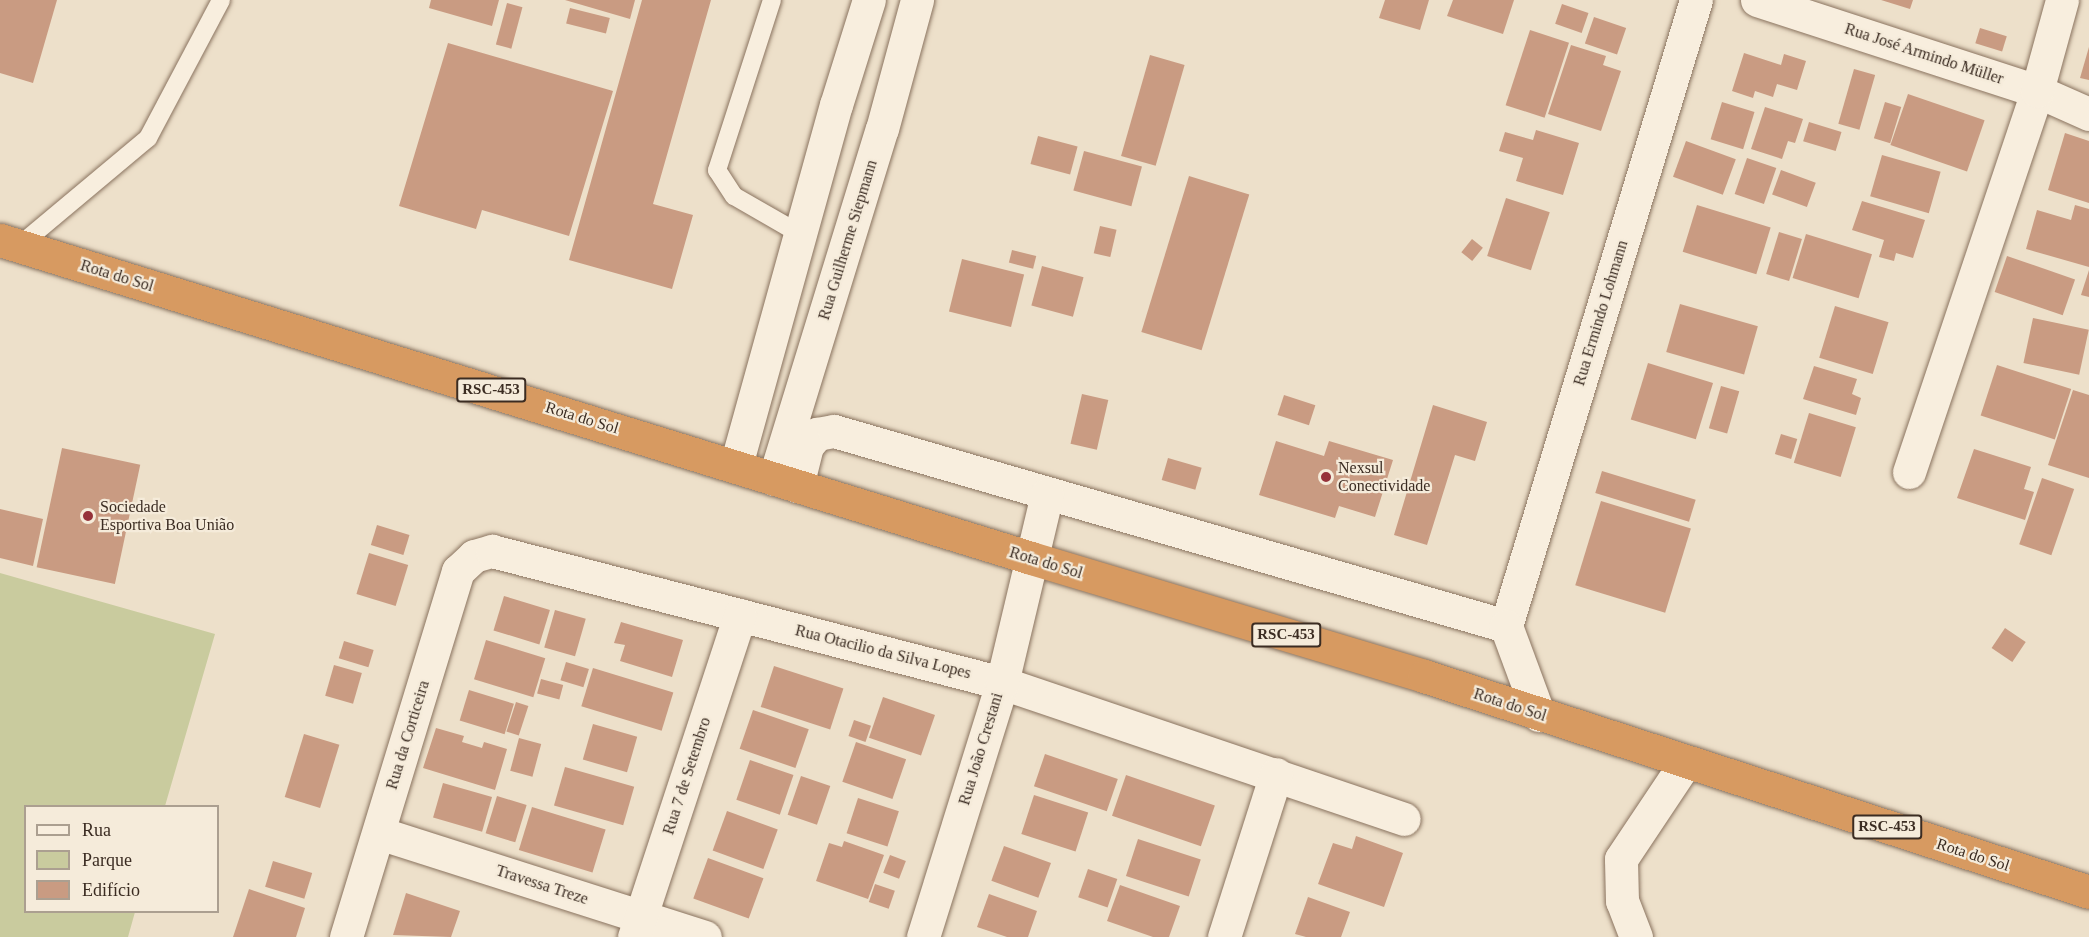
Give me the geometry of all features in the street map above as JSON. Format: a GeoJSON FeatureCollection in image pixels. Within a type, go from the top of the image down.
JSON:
{"type":"FeatureCollection","features":[{"type":"Feature","properties":{"kind":"highway","name":"Rota do Sol"},"geometry":{"type":"LineString","coordinates":[[10,243],[736,465],[785,483],[1424,676],[1685,763],[2089,892]]}},
{"type":"Feature","properties":{"kind":"street"},"geometry":{"type":"LineString","coordinates":[[736,465],[800,234],[869,0]]}},
{"type":"Feature","properties":{"kind":"street","name":"Rua Guilherme Siepmann"},"geometry":{"type":"LineString","coordinates":[[785,483],[807,446],[804,431],[917,0]]}},
{"type":"Feature","properties":{"kind":"street","name":"Rua Ermindo Lohmann"},"geometry":{"type":"LineString","coordinates":[[1506,626],[1696,0]]}},
{"type":"Feature","properties":{"kind":"street","name":"Rua José Armindo Müller"},"geometry":{"type":"LineString","coordinates":[[1757,0],[2037,91],[2089,114]]}},
{"type":"Feature","properties":{"kind":"street"},"geometry":{"type":"LineString","coordinates":[[1908,472],[2037,91],[2062,0]]}},
{"type":"Feature","properties":{"kind":"street"},"geometry":{"type":"LineString","coordinates":[[750,414],[804,431],[834,431],[1506,626],[1539,715]]}},
{"type":"Feature","properties":{"kind":"street","name":"Rua João Crestani"},"geometry":{"type":"LineString","coordinates":[[924,937],[1002,683],[1047,494]]}},
{"type":"Feature","properties":{"kind":"street","name":"Rua Otacilio da Silva Lopes"},"geometry":{"type":"LineString","coordinates":[[492,550],[1002,683],[1404,819]]}},
{"type":"Feature","properties":{"kind":"street","name":"Rua da Corticeira"},"geometry":{"type":"LineString","coordinates":[[346,937],[458,571],[474,556],[492,550]]}},
{"type":"Feature","properties":{"kind":"street","name":"Rua 7 de Setembro"},"geometry":{"type":"LineString","coordinates":[[638,927],[740,615]]}},
{"type":"Feature","properties":{"kind":"street"},"geometry":{"type":"LineString","coordinates":[[1636,937],[1622,901],[1621,859],[1685,763]]}},
{"type":"Feature","properties":{"kind":"street"},"geometry":{"type":"LineString","coordinates":[[1224,937],[1276,774]]}},
{"type":"Feature","properties":{"kind":"street","name":"Travessa Treze"},"geometry":{"type":"LineString","coordinates":[[379,833],[638,927],[705,937]]}},
{"type":"Feature","properties":{"kind":"lane"},"geometry":{"type":"LineString","coordinates":[[10,243],[148,138],[221,0]]}},
{"type":"Feature","properties":{"kind":"lane"},"geometry":{"type":"LineString","coordinates":[[772,0],[717,170],[734,196],[800,234]]}},
{"type":"Feature","properties":{"kind":"green space"},"geometry":{"type":"Polygon","coordinates":[[[0,573],[215,634],[165,805],[24,805],[24,913],[135,913],[128,937],[0,937],[0,573]]]}},
{"type":"Feature","properties":{"kind":"building"},"geometry":{"type":"Polygon","coordinates":[[[0,0],[57,0],[33,83],[0,73],[0,0]]]}},
{"type":"Feature","properties":{"kind":"building"},"geometry":{"type":"Polygon","coordinates":[[[431,0],[499,0],[492,26],[429,8],[431,0]]]}},
{"type":"Feature","properties":{"kind":"building"},"geometry":{"type":"Polygon","coordinates":[[[565,0],[635,0],[630,19],[565,0]]]}},
{"type":"Feature","properties":{"kind":"building"},"geometry":{"type":"Polygon","coordinates":[[[642,0],[711,0],[653,204],[693,215],[672,289],[569,260],[642,0]]]}},
{"type":"Feature","properties":{"kind":"building"},"geometry":{"type":"Polygon","coordinates":[[[1385,0],[1429,0],[1420,30],[1379,18],[1385,0]]]}},
{"type":"Feature","properties":{"kind":"building"},"geometry":{"type":"Polygon","coordinates":[[[1453,0],[1514,0],[1503,34],[1447,16],[1453,0]]]}},
{"type":"Feature","properties":{"kind":"building"},"geometry":{"type":"Polygon","coordinates":[[[1881,0],[1913,0],[1910,9],[1881,0]]]}},
{"type":"Feature","properties":{"kind":"building"},"geometry":{"type":"Polygon","coordinates":[[[507,3],[522,7],[511,49],[496,45],[507,3]]]}},
{"type":"Feature","properties":{"kind":"building"},"geometry":{"type":"Polygon","coordinates":[[[1562,4],[1588,13],[1582,33],[1555,24],[1562,4]]]}},
{"type":"Feature","properties":{"kind":"building"},"geometry":{"type":"Polygon","coordinates":[[[570,8],[610,18],[606,33],[566,24],[570,8]]]}},
{"type":"Feature","properties":{"kind":"building"},"geometry":{"type":"Polygon","coordinates":[[[1594,17],[1626,28],[1617,55],[1585,43],[1594,17]]]}},
{"type":"Feature","properties":{"kind":"building"},"geometry":{"type":"Polygon","coordinates":[[[1980,28],[2007,36],[2002,51],[1975,43],[1980,28]]]}},
{"type":"Feature","properties":{"kind":"building"},"geometry":{"type":"Polygon","coordinates":[[[1530,30],[1569,43],[1545,118],[1506,105],[1530,30]]]}},
{"type":"Feature","properties":{"kind":"building"},"geometry":{"type":"Polygon","coordinates":[[[448,43],[613,91],[569,236],[482,210],[476,229],[399,206],[448,43]]]}},
{"type":"Feature","properties":{"kind":"building"},"geometry":{"type":"Polygon","coordinates":[[[1571,45],[1606,56],[1603,65],[1621,71],[1601,131],[1548,114],[1571,45]]]}},
{"type":"Feature","properties":{"kind":"building"},"geometry":{"type":"Polygon","coordinates":[[[2089,47],[2089,80],[2080,78],[2089,47]]]}},
{"type":"Feature","properties":{"kind":"building"},"geometry":{"type":"Polygon","coordinates":[[[1744,53],[1781,65],[1784,54],[1806,61],[1797,90],[1777,84],[1773,97],[1755,91],[1753,98],[1732,91],[1744,53]]]}},
{"type":"Feature","properties":{"kind":"building"},"geometry":{"type":"Polygon","coordinates":[[[1150,55],[1185,65],[1156,166],[1121,156],[1150,55]]]}},
{"type":"Feature","properties":{"kind":"building"},"geometry":{"type":"Polygon","coordinates":[[[1854,69],[1875,75],[1859,130],[1838,124],[1854,69]]]}},
{"type":"Feature","properties":{"kind":"building"},"geometry":{"type":"Polygon","coordinates":[[[1908,94],[1985,120],[1967,171],[1890,145],[1908,94]]]}},
{"type":"Feature","properties":{"kind":"building"},"geometry":{"type":"Polygon","coordinates":[[[1722,102],[1755,112],[1743,149],[1711,139],[1722,102]]]}},
{"type":"Feature","properties":{"kind":"building"},"geometry":{"type":"Polygon","coordinates":[[[1885,102],[1901,107],[1890,143],[1874,138],[1885,102]]]}},
{"type":"Feature","properties":{"kind":"building"},"geometry":{"type":"Polygon","coordinates":[[[1765,107],[1803,119],[1795,143],[1788,141],[1782,159],[1751,149],[1765,107]]]}},
{"type":"Feature","properties":{"kind":"building"},"geometry":{"type":"Polygon","coordinates":[[[1809,122],[1842,132],[1836,151],[1803,141],[1809,122]]]}},
{"type":"Feature","properties":{"kind":"building"},"geometry":{"type":"Polygon","coordinates":[[[1536,130],[1579,143],[1563,195],[1516,181],[1523,158],[1499,151],[1505,132],[1533,140],[1536,130]]]}},
{"type":"Feature","properties":{"kind":"building"},"geometry":{"type":"Polygon","coordinates":[[[2065,133],[2089,141],[2089,203],[2048,190],[2065,133]]]}},
{"type":"Feature","properties":{"kind":"building"},"geometry":{"type":"Polygon","coordinates":[[[1038,136],[1078,147],[1070,175],[1030,164],[1038,136]]]}},
{"type":"Feature","properties":{"kind":"building"},"geometry":{"type":"Polygon","coordinates":[[[1686,141],[1736,159],[1723,195],[1673,177],[1686,141]]]}},
{"type":"Feature","properties":{"kind":"building"},"geometry":{"type":"Polygon","coordinates":[[[1084,151],[1142,167],[1131,206],[1073,191],[1084,151]]]}},
{"type":"Feature","properties":{"kind":"building"},"geometry":{"type":"Polygon","coordinates":[[[1882,155],[1941,172],[1929,213],[1870,196],[1882,155]]]}},
{"type":"Feature","properties":{"kind":"building"},"geometry":{"type":"Polygon","coordinates":[[[1747,158],[1776,168],[1764,204],[1735,194],[1747,158]]]}},
{"type":"Feature","properties":{"kind":"building"},"geometry":{"type":"Polygon","coordinates":[[[1781,170],[1816,183],[1807,207],[1772,194],[1781,170]]]}},
{"type":"Feature","properties":{"kind":"building"},"geometry":{"type":"Polygon","coordinates":[[[1189,176],[1249,194],[1202,350],[1141,332],[1189,176]]]}},
{"type":"Feature","properties":{"kind":"building"},"geometry":{"type":"Polygon","coordinates":[[[1506,198],[1550,212],[1531,270],[1487,256],[1506,198]]]}},
{"type":"Feature","properties":{"kind":"building"},"geometry":{"type":"Polygon","coordinates":[[[1862,201],[1925,220],[1913,258],[1896,253],[1894,261],[1879,257],[1884,240],[1852,230],[1862,201]]]}},
{"type":"Feature","properties":{"kind":"building"},"geometry":{"type":"Polygon","coordinates":[[[1697,205],[1771,228],[1756,274],[1683,252],[1697,205]]]}},
{"type":"Feature","properties":{"kind":"building"},"geometry":{"type":"Polygon","coordinates":[[[2075,205],[2089,209],[2089,267],[2026,249],[2037,210],[2071,220],[2075,205]]]}},
{"type":"Feature","properties":{"kind":"building"},"geometry":{"type":"Polygon","coordinates":[[[1100,226],[1117,230],[1110,257],[1094,253],[1100,226]]]}},
{"type":"Feature","properties":{"kind":"building"},"geometry":{"type":"Polygon","coordinates":[[[1779,232],[1802,239],[1789,281],[1766,274],[1779,232]]]}},
{"type":"Feature","properties":{"kind":"building"},"geometry":{"type":"Polygon","coordinates":[[[1806,234],[1872,254],[1859,298],[1793,278],[1806,234]]]}},
{"type":"Feature","properties":{"kind":"building"},"geometry":{"type":"Polygon","coordinates":[[[1472,239],[1483,248],[1472,261],[1461,252],[1472,239]]]}},
{"type":"Feature","properties":{"kind":"building"},"geometry":{"type":"Polygon","coordinates":[[[1012,250],[1036,256],[1033,269],[1009,263],[1012,250]]]}},
{"type":"Feature","properties":{"kind":"building"},"geometry":{"type":"Polygon","coordinates":[[[2007,256],[2075,279],[2063,315],[1995,292],[2007,256]]]}},
{"type":"Feature","properties":{"kind":"building"},"geometry":{"type":"Polygon","coordinates":[[[962,259],[1024,274],[1011,327],[949,311],[962,259]]]}},
{"type":"Feature","properties":{"kind":"building"},"geometry":{"type":"Polygon","coordinates":[[[1042,266],[1084,277],[1073,317],[1031,306],[1042,266]]]}},
{"type":"Feature","properties":{"kind":"building"},"geometry":{"type":"Polygon","coordinates":[[[2089,270],[2089,297],[2081,295],[2089,270]]]}},
{"type":"Feature","properties":{"kind":"building"},"geometry":{"type":"Polygon","coordinates":[[[1680,304],[1758,326],[1744,374],[1666,352],[1680,304]]]}},
{"type":"Feature","properties":{"kind":"building"},"geometry":{"type":"Polygon","coordinates":[[[1835,306],[1889,322],[1873,374],[1819,358],[1835,306]]]}},
{"type":"Feature","properties":{"kind":"building"},"geometry":{"type":"Polygon","coordinates":[[[2033,318],[2089,330],[2079,375],[2023,363],[2033,318]]]}},
{"type":"Feature","properties":{"kind":"building"},"geometry":{"type":"Polygon","coordinates":[[[1648,363],[1713,383],[1696,439],[1631,419],[1648,363]]]}},
{"type":"Feature","properties":{"kind":"building"},"geometry":{"type":"Polygon","coordinates":[[[1997,365],[2071,389],[2055,440],[1981,415],[1997,365]]]}},
{"type":"Feature","properties":{"kind":"building"},"geometry":{"type":"Polygon","coordinates":[[[1814,366],[1857,379],[1852,394],[1861,398],[1856,415],[1803,399],[1814,366]]]}},
{"type":"Feature","properties":{"kind":"building"},"geometry":{"type":"Polygon","coordinates":[[[1721,386],[1739,391],[1727,434],[1709,428],[1721,386]]]}},
{"type":"Feature","properties":{"kind":"building"},"geometry":{"type":"Polygon","coordinates":[[[2073,390],[2089,395],[2089,478],[2048,465],[2073,390]]]}},
{"type":"Feature","properties":{"kind":"building"},"geometry":{"type":"Polygon","coordinates":[[[1082,394],[1108,400],[1097,450],[1071,444],[1082,394]]]}},
{"type":"Feature","properties":{"kind":"building"},"geometry":{"type":"Polygon","coordinates":[[[1284,395],[1315,405],[1309,425],[1278,415],[1284,395]]]}},
{"type":"Feature","properties":{"kind":"building"},"geometry":{"type":"Polygon","coordinates":[[[1433,405],[1487,422],[1475,461],[1455,455],[1427,545],[1394,535],[1433,405]]]}},
{"type":"Feature","properties":{"kind":"building"},"geometry":{"type":"Polygon","coordinates":[[[1809,413],[1856,427],[1841,477],[1794,463],[1809,413]]]}},
{"type":"Feature","properties":{"kind":"building"},"geometry":{"type":"Polygon","coordinates":[[[1781,434],[1797,439],[1791,459],[1775,454],[1781,434]]]}},
{"type":"Feature","properties":{"kind":"building","name":"Nexsul Conectividade"},"geometry":{"type":"Polygon","coordinates":[[[1276,441],[1324,456],[1329,441],[1393,460],[1375,517],[1339,506],[1335,518],[1259,495],[1276,441]]]}},
{"type":"Feature","properties":{"kind":"building","name":"Sociedade Esportiva Boa União"},"geometry":{"type":"Polygon","coordinates":[[[62,448],[140,465],[115,584],[37,567],[62,448]]]}},
{"type":"Feature","properties":{"kind":"building"},"geometry":{"type":"Polygon","coordinates":[[[1974,449],[2031,467],[2024,489],[2034,492],[2025,520],[1957,498],[1974,449]]]}},
{"type":"Feature","properties":{"kind":"building"},"geometry":{"type":"Polygon","coordinates":[[[1168,458],[1202,468],[1195,490],[1162,480],[1168,458]]]}},
{"type":"Feature","properties":{"kind":"building"},"geometry":{"type":"Polygon","coordinates":[[[1602,471],[1696,500],[1689,522],[1595,493],[1602,471]]]}},
{"type":"Feature","properties":{"kind":"building"},"geometry":{"type":"Polygon","coordinates":[[[2042,478],[2074,489],[2051,555],[2019,544],[2042,478]]]}},
{"type":"Feature","properties":{"kind":"building"},"geometry":{"type":"Polygon","coordinates":[[[1601,501],[1691,528],[1665,613],[1575,585],[1601,501]]]}},
{"type":"Feature","properties":{"kind":"building"},"geometry":{"type":"Polygon","coordinates":[[[0,509],[43,519],[33,566],[0,558],[0,509]]]}},
{"type":"Feature","properties":{"kind":"building"},"geometry":{"type":"Polygon","coordinates":[[[377,525],[410,535],[403,555],[371,545],[377,525]]]}},
{"type":"Feature","properties":{"kind":"building"},"geometry":{"type":"Polygon","coordinates":[[[369,553],[408,565],[396,606],[356,594],[369,553]]]}},
{"type":"Feature","properties":{"kind":"building"},"geometry":{"type":"Polygon","coordinates":[[[504,596],[550,610],[539,644],[493,630],[504,596]]]}},
{"type":"Feature","properties":{"kind":"building"},"geometry":{"type":"Polygon","coordinates":[[[555,610],[586,619],[575,656],[544,647],[555,610]]]}},
{"type":"Feature","properties":{"kind":"building"},"geometry":{"type":"Polygon","coordinates":[[[621,622],[683,640],[672,677],[620,661],[625,645],[614,643],[621,622]]]}},
{"type":"Feature","properties":{"kind":"building"},"geometry":{"type":"Polygon","coordinates":[[[2005,628],[2026,642],[2012,662],[1992,648],[2005,628]]]}},
{"type":"Feature","properties":{"kind":"building"},"geometry":{"type":"Polygon","coordinates":[[[486,640],[545,658],[533,697],[474,679],[486,640]]]}},
{"type":"Feature","properties":{"kind":"building"},"geometry":{"type":"Polygon","coordinates":[[[344,641],[374,650],[368,667],[339,658],[344,641]]]}},
{"type":"Feature","properties":{"kind":"building"},"geometry":{"type":"Polygon","coordinates":[[[566,662],[589,669],[583,687],[560,680],[566,662]]]}},
{"type":"Feature","properties":{"kind":"building"},"geometry":{"type":"Polygon","coordinates":[[[334,665],[362,673],[353,704],[325,696],[334,665]]]}},
{"type":"Feature","properties":{"kind":"building"},"geometry":{"type":"Polygon","coordinates":[[[774,666],[843,689],[830,729],[761,707],[774,666]]]}},
{"type":"Feature","properties":{"kind":"building"},"geometry":{"type":"Polygon","coordinates":[[[593,668],[673,693],[662,731],[581,706],[593,668]]]}},
{"type":"Feature","properties":{"kind":"building"},"geometry":{"type":"Polygon","coordinates":[[[541,679],[563,685],[559,699],[537,693],[541,679]]]}},
{"type":"Feature","properties":{"kind":"building"},"geometry":{"type":"Polygon","coordinates":[[[469,690],[514,704],[505,734],[460,721],[469,690]]]}},
{"type":"Feature","properties":{"kind":"building"},"geometry":{"type":"Polygon","coordinates":[[[883,697],[935,715],[921,756],[869,738],[883,697]]]}},
{"type":"Feature","properties":{"kind":"building"},"geometry":{"type":"Polygon","coordinates":[[[516,702],[528,706],[519,735],[506,731],[516,702]]]}},
{"type":"Feature","properties":{"kind":"building"},"geometry":{"type":"Polygon","coordinates":[[[753,710],[809,729],[795,768],[740,749],[753,710]]]}},
{"type":"Feature","properties":{"kind":"building"},"geometry":{"type":"Polygon","coordinates":[[[854,720],[871,726],[865,742],[848,736],[854,720]]]}},
{"type":"Feature","properties":{"kind":"building"},"geometry":{"type":"Polygon","coordinates":[[[593,724],[637,737],[627,772],[583,760],[593,724]]]}},
{"type":"Feature","properties":{"kind":"building"},"geometry":{"type":"Polygon","coordinates":[[[436,728],[464,736],[462,742],[482,748],[484,742],[507,749],[495,790],[423,768],[436,728]]]}},
{"type":"Feature","properties":{"kind":"building"},"geometry":{"type":"Polygon","coordinates":[[[304,734],[339,745],[320,808],[285,797],[304,734]]]}},
{"type":"Feature","properties":{"kind":"building"},"geometry":{"type":"Polygon","coordinates":[[[519,738],[541,744],[532,777],[510,771],[519,738]]]}},
{"type":"Feature","properties":{"kind":"building"},"geometry":{"type":"Polygon","coordinates":[[[856,742],[906,759],[892,799],[842,782],[856,742]]]}},
{"type":"Feature","properties":{"kind":"building"},"geometry":{"type":"Polygon","coordinates":[[[1045,754],[1118,779],[1107,811],[1034,786],[1045,754]]]}},
{"type":"Feature","properties":{"kind":"building"},"geometry":{"type":"Polygon","coordinates":[[[750,760],[793,775],[780,815],[736,800],[750,760]]]}},
{"type":"Feature","properties":{"kind":"building"},"geometry":{"type":"Polygon","coordinates":[[[565,767],[634,787],[623,825],[554,805],[565,767]]]}},
{"type":"Feature","properties":{"kind":"building"},"geometry":{"type":"Polygon","coordinates":[[[1126,775],[1215,806],[1201,846],[1112,816],[1126,775]]]}},
{"type":"Feature","properties":{"kind":"building"},"geometry":{"type":"Polygon","coordinates":[[[801,776],[830,786],[817,825],[788,815],[801,776]]]}},
{"type":"Feature","properties":{"kind":"building"},"geometry":{"type":"Polygon","coordinates":[[[443,783],[492,797],[482,832],[433,818],[443,783]]]}},
{"type":"Feature","properties":{"kind":"building"},"geometry":{"type":"Polygon","coordinates":[[[1034,795],[1088,813],[1076,852],[1021,834],[1034,795]]]}},
{"type":"Feature","properties":{"kind":"building"},"geometry":{"type":"Polygon","coordinates":[[[497,796],[527,805],[515,842],[486,833],[497,796]]]}},
{"type":"Feature","properties":{"kind":"building"},"geometry":{"type":"Polygon","coordinates":[[[858,798],[899,811],[887,846],[847,833],[858,798]]]}},
{"type":"Feature","properties":{"kind":"building"},"geometry":{"type":"Polygon","coordinates":[[[532,807],[606,830],[592,873],[519,850],[532,807]]]}},
{"type":"Feature","properties":{"kind":"building"},"geometry":{"type":"Polygon","coordinates":[[[727,811],[778,829],[763,869],[713,850],[727,811]]]}},
{"type":"Feature","properties":{"kind":"building"},"geometry":{"type":"Polygon","coordinates":[[[1356,836],[1403,853],[1384,907],[1318,884],[1333,843],[1352,849],[1356,836]]]}},
{"type":"Feature","properties":{"kind":"building"},"geometry":{"type":"Polygon","coordinates":[[[1138,839],[1201,859],[1189,896],[1126,876],[1138,839]]]}},
{"type":"Feature","properties":{"kind":"building"},"geometry":{"type":"Polygon","coordinates":[[[844,841],[884,855],[868,899],[816,881],[829,843],[842,847],[844,841]]]}},
{"type":"Feature","properties":{"kind":"building"},"geometry":{"type":"Polygon","coordinates":[[[1004,846],[1051,863],[1038,898],[991,881],[1004,846]]]}},
{"type":"Feature","properties":{"kind":"building"},"geometry":{"type":"Polygon","coordinates":[[[890,855],[906,861],[899,879],[883,873],[890,855]]]}},
{"type":"Feature","properties":{"kind":"building"},"geometry":{"type":"Polygon","coordinates":[[[708,858],[763,878],[749,919],[693,898],[708,858]]]}},
{"type":"Feature","properties":{"kind":"building"},"geometry":{"type":"Polygon","coordinates":[[[273,861],[312,873],[304,899],[265,887],[273,861]]]}},
{"type":"Feature","properties":{"kind":"building"},"geometry":{"type":"Polygon","coordinates":[[[1088,869],[1117,879],[1108,907],[1078,897],[1088,869]]]}},
{"type":"Feature","properties":{"kind":"building"},"geometry":{"type":"Polygon","coordinates":[[[875,884],[895,891],[889,909],[869,902],[875,884]]]}},
{"type":"Feature","properties":{"kind":"building"},"geometry":{"type":"Polygon","coordinates":[[[1120,885],[1180,906],[1169,937],[1153,937],[1107,921],[1120,885]]]}},
{"type":"Feature","properties":{"kind":"building"},"geometry":{"type":"Polygon","coordinates":[[[249,889],[305,908],[296,937],[233,937],[249,889]]]}},
{"type":"Feature","properties":{"kind":"building"},"geometry":{"type":"Polygon","coordinates":[[[406,893],[460,911],[451,937],[393,935],[406,893]]]}},
{"type":"Feature","properties":{"kind":"building"},"geometry":{"type":"Polygon","coordinates":[[[989,894],[1037,911],[1028,937],[1007,937],[977,927],[989,894]]]}},
{"type":"Feature","properties":{"kind":"building"},"geometry":{"type":"Polygon","coordinates":[[[1308,897],[1350,912],[1341,937],[1306,937],[1295,934],[1308,897]]]}},
{"type":"Feature","properties":{"kind":"place","name":"Nexsul Conectividade"},"geometry":{"type":"Point","coordinates":[1326,477]}},
{"type":"Feature","properties":{"kind":"place","name":"Sociedade Esportiva Boa União"},"geometry":{"type":"Point","coordinates":[88,516]}}]}
